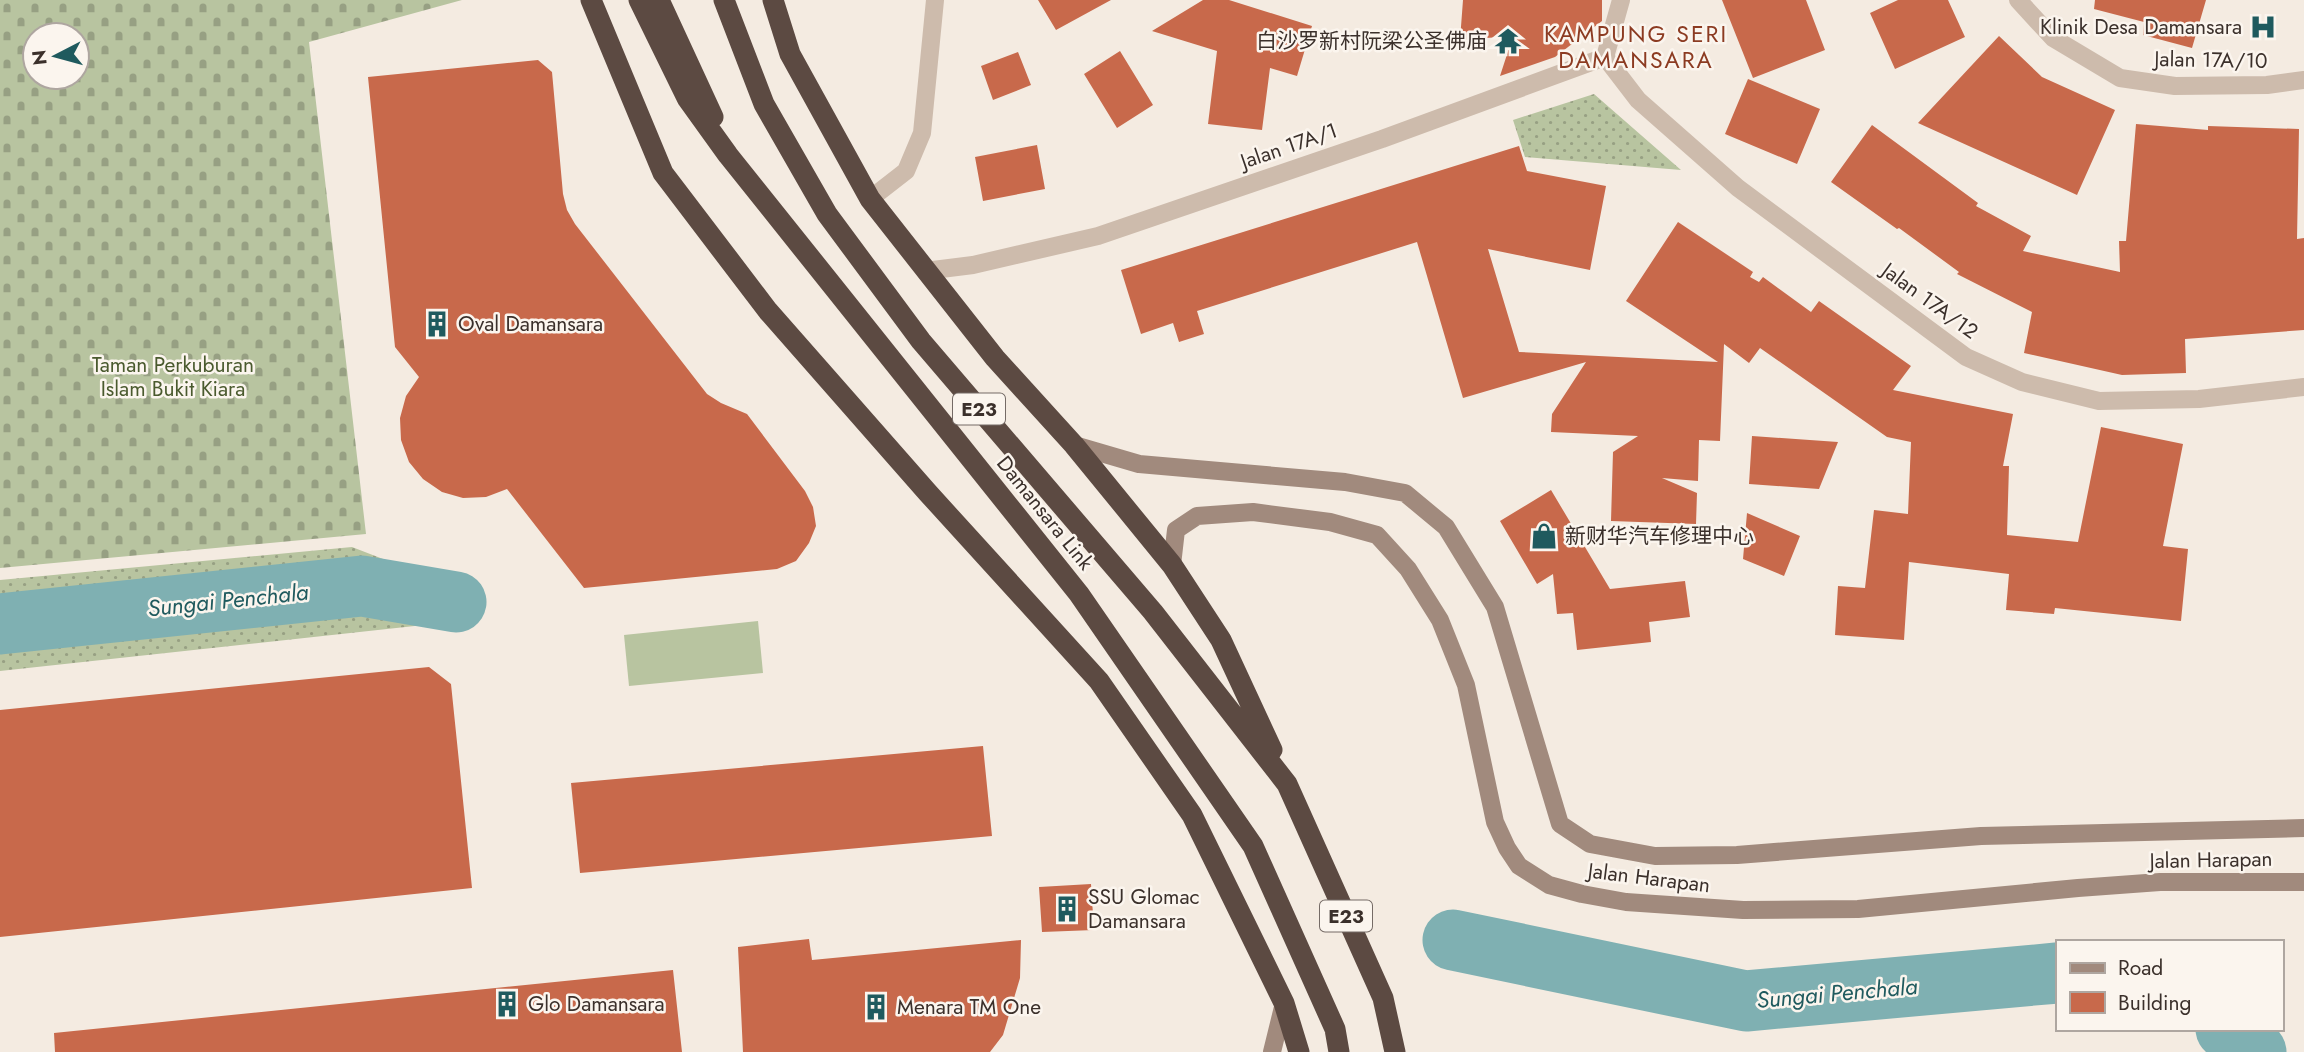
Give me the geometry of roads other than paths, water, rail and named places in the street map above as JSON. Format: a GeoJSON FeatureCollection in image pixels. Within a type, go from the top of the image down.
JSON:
{"type":"FeatureCollection","features":[{"type":"Feature","properties":{"kind":"highway"},"geometry":{"type":"LineString","coordinates":[[591,0],[663,173],[768,310],[928,493],[1099,681],[1192,815],[1284,1003],[1299,1052]]}},
{"type":"Feature","properties":{"kind":"highway","name":"Damansara Link"},"geometry":{"type":"LineString","coordinates":[[639,0],[687,98],[728,155],[1079,594],[1253,846],[1335,1029],[1339,1052]]}},
{"type":"Feature","properties":{"kind":"highway"},"geometry":{"type":"LineString","coordinates":[[659,0],[728,155]]}},
{"type":"Feature","properties":{"kind":"highway","name":"Damansara Link"},"geometry":{"type":"LineString","coordinates":[[724,0],[764,104],[827,214],[921,341],[1153,612],[1287,783],[1383,998],[1395,1052]]}},
{"type":"Feature","properties":{"kind":"highway"},"geometry":{"type":"LineString","coordinates":[[773,0],[790,54],[870,199],[995,358],[1074,444],[1172,565],[1221,640],[1287,783]]}},
{"type":"Feature","properties":{"kind":"main road"},"geometry":{"type":"LineString","coordinates":[[1074,444],[1139,464],[1345,482],[1405,493],[1446,527],[1495,607],[1560,824],[1590,844],[1655,856],[1737,855],[1981,836],[2304,828]]}},
{"type":"Feature","properties":{"kind":"main road","name":"Jalan Harapan"},"geometry":{"type":"LineString","coordinates":[[1172,565],[1176,530],[1197,516],[1253,513],[1331,522],[1377,535],[1408,569],[1440,620],[1466,685],[1495,822],[1507,848],[1519,866],[1549,885],[1626,902],[1743,910],[1858,909],[2160,882],[2304,882]]}},
{"type":"Feature","properties":{"kind":"main road"},"geometry":{"type":"LineString","coordinates":[[1272,1052],[1284,1003]]}},
{"type":"Feature","properties":{"kind":"street"},"geometry":{"type":"LineString","coordinates":[[870,199],[906,171],[922,133],[935,0]]}},
{"type":"Feature","properties":{"kind":"street"},"geometry":{"type":"LineString","coordinates":[[1605,57],[1621,0]]}},
{"type":"Feature","properties":{"kind":"street","name":"Jalan 17A/10"},"geometry":{"type":"LineString","coordinates":[[2018,0],[2053,37],[2120,78],[2175,86],[2267,85],[2304,80]]}},
{"type":"Feature","properties":{"kind":"street","name":"Jalan 17A/1"},"geometry":{"type":"LineString","coordinates":[[925,271],[973,265],[1098,236],[1369,143],[1605,57]]}},
{"type":"Feature","properties":{"kind":"street","name":"Jalan 17A/12"},"geometry":{"type":"LineString","coordinates":[[1605,57],[1638,100],[1738,188],[1966,357],[2022,382],[2099,401],[2199,399],[2304,387]]}},
{"type":"Feature","properties":{"kind":"waterway","name":"Sungai Penchala"},"geometry":{"type":"LineString","coordinates":[[0,624],[362,586],[456,602]]}},
{"type":"Feature","properties":{"kind":"waterway","name":"Sungai Penchala"},"geometry":{"type":"LineString","coordinates":[[1453,940],[1746,1001],[2056,973]]}},
{"type":"Feature","properties":{"kind":"waterway","name":"Sungai Penchala"},"geometry":{"type":"LineString","coordinates":[[2229,1031],[2256,1052]]}},
{"type":"Feature","properties":{"kind":"place","name":"Klinik Desa Damansara"},"geometry":{"type":"Point","coordinates":[2263,27]}},
{"type":"Feature","properties":{"kind":"place","name":"白沙罗新村阮梁公圣佛庙"},"geometry":{"type":"Point","coordinates":[1508,41]}},
{"type":"Feature","properties":{"kind":"place","name":"Oval Damansara"},"geometry":{"type":"Point","coordinates":[437,324]}},
{"type":"Feature","properties":{"kind":"place","name":"新财华汽车修理中心"},"geometry":{"type":"Point","coordinates":[1544,536]}},
{"type":"Feature","properties":{"kind":"place","name":"SSU Glomac Damansara"},"geometry":{"type":"Point","coordinates":[1067,909]}},
{"type":"Feature","properties":{"kind":"place","name":"Glo Damansara"},"geometry":{"type":"Point","coordinates":[507,1004]}},
{"type":"Feature","properties":{"kind":"place","name":"Menara TM One"},"geometry":{"type":"Point","coordinates":[876,1007]}},
{"type":"Feature","properties":{"kind":"district","name":"KAMPUNG SERI DAMANSARA"},"geometry":{"type":"Point","coordinates":[1636,47]}},
{"type":"Feature","properties":{"kind":"park label","name":"Taman Perkuburan Islam Bukit Kiara"},"geometry":{"type":"Point","coordinates":[173,377]}}]}
